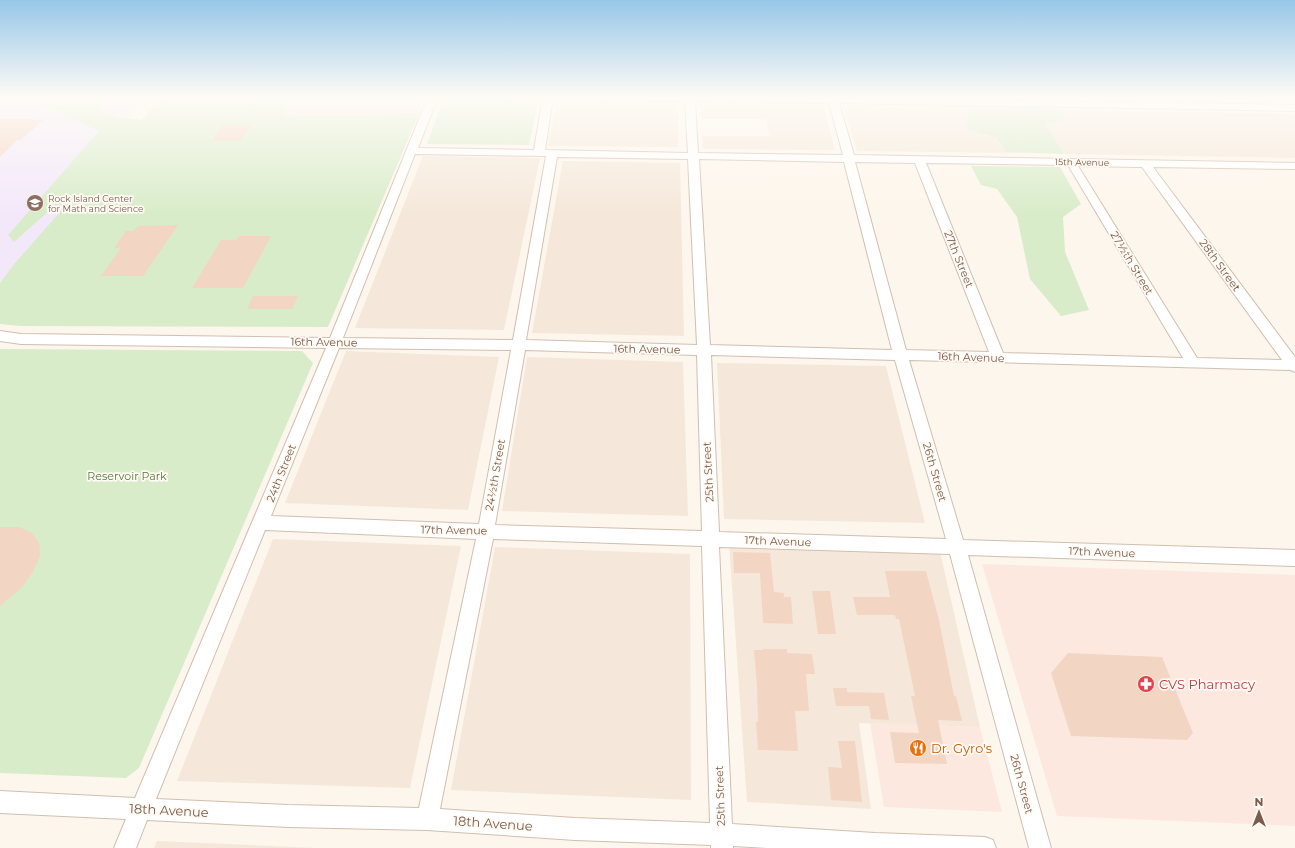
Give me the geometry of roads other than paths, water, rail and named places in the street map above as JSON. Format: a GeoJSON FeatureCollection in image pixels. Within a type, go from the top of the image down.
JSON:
{"type":"FeatureCollection","features":[{"type":"Feature","properties":{"kind":"street","name":"24th Street"},"geometry":{"type":"LineString","coordinates":[[125,848],[261,523],[418,137]]}},
{"type":"Feature","properties":{"kind":"street","name":"24½th Street"},"geometry":{"type":"LineString","coordinates":[[427,819],[486,531],[518,345],[545,154],[546,137]]}},
{"type":"Feature","properties":{"kind":"street","name":"25th Street"},"geometry":{"type":"LineString","coordinates":[[693,137],[711,539],[721,841]]}},
{"type":"Feature","properties":{"kind":"street","name":"26th Street"},"geometry":{"type":"LineString","coordinates":[[843,137],[900,355],[957,547],[1040,848]]}},
{"type":"Feature","properties":{"kind":"street","name":"15th Avenue"},"geometry":{"type":"LineString","coordinates":[[413,151],[1144,163],[1294,167]]}},
{"type":"Feature","properties":{"kind":"street","name":"27th Street"},"geometry":{"type":"LineString","coordinates":[[919,159],[998,358]]}},
{"type":"Feature","properties":{"kind":"street","name":"27½th Street"},"geometry":{"type":"LineString","coordinates":[[1071,162],[1193,363]]}},
{"type":"Feature","properties":{"kind":"street","name":"28th Street"},"geometry":{"type":"LineString","coordinates":[[1144,163],[1294,365]]}},
{"type":"Feature","properties":{"kind":"street","name":"16th Avenue"},"geometry":{"type":"LineString","coordinates":[[0,336],[21,339],[518,345],[703,351],[1294,365]]}},
{"type":"Feature","properties":{"kind":"street","name":"17th Avenue"},"geometry":{"type":"LineString","coordinates":[[261,523],[1295,558]]}},
{"type":"Feature","properties":{"kind":"street","name":"18th Avenue"},"geometry":{"type":"LineString","coordinates":[[0,802],[288,816],[427,819],[721,841],[985,848]]}},
{"type":"Feature","properties":{"kind":"place","name":"Rock Island Center for Math and Science"},"geometry":{"type":"Point","coordinates":[35,203]}},
{"type":"Feature","properties":{"kind":"place","name":"CVS Pharmacy"},"geometry":{"type":"Point","coordinates":[1146,684]}},
{"type":"Feature","properties":{"kind":"place","name":"Dr. Gyro's"},"geometry":{"type":"Point","coordinates":[918,748]}},
{"type":"Feature","properties":{"kind":"park label","name":"Reservoir Park"},"geometry":{"type":"Point","coordinates":[127,476]}}]}
